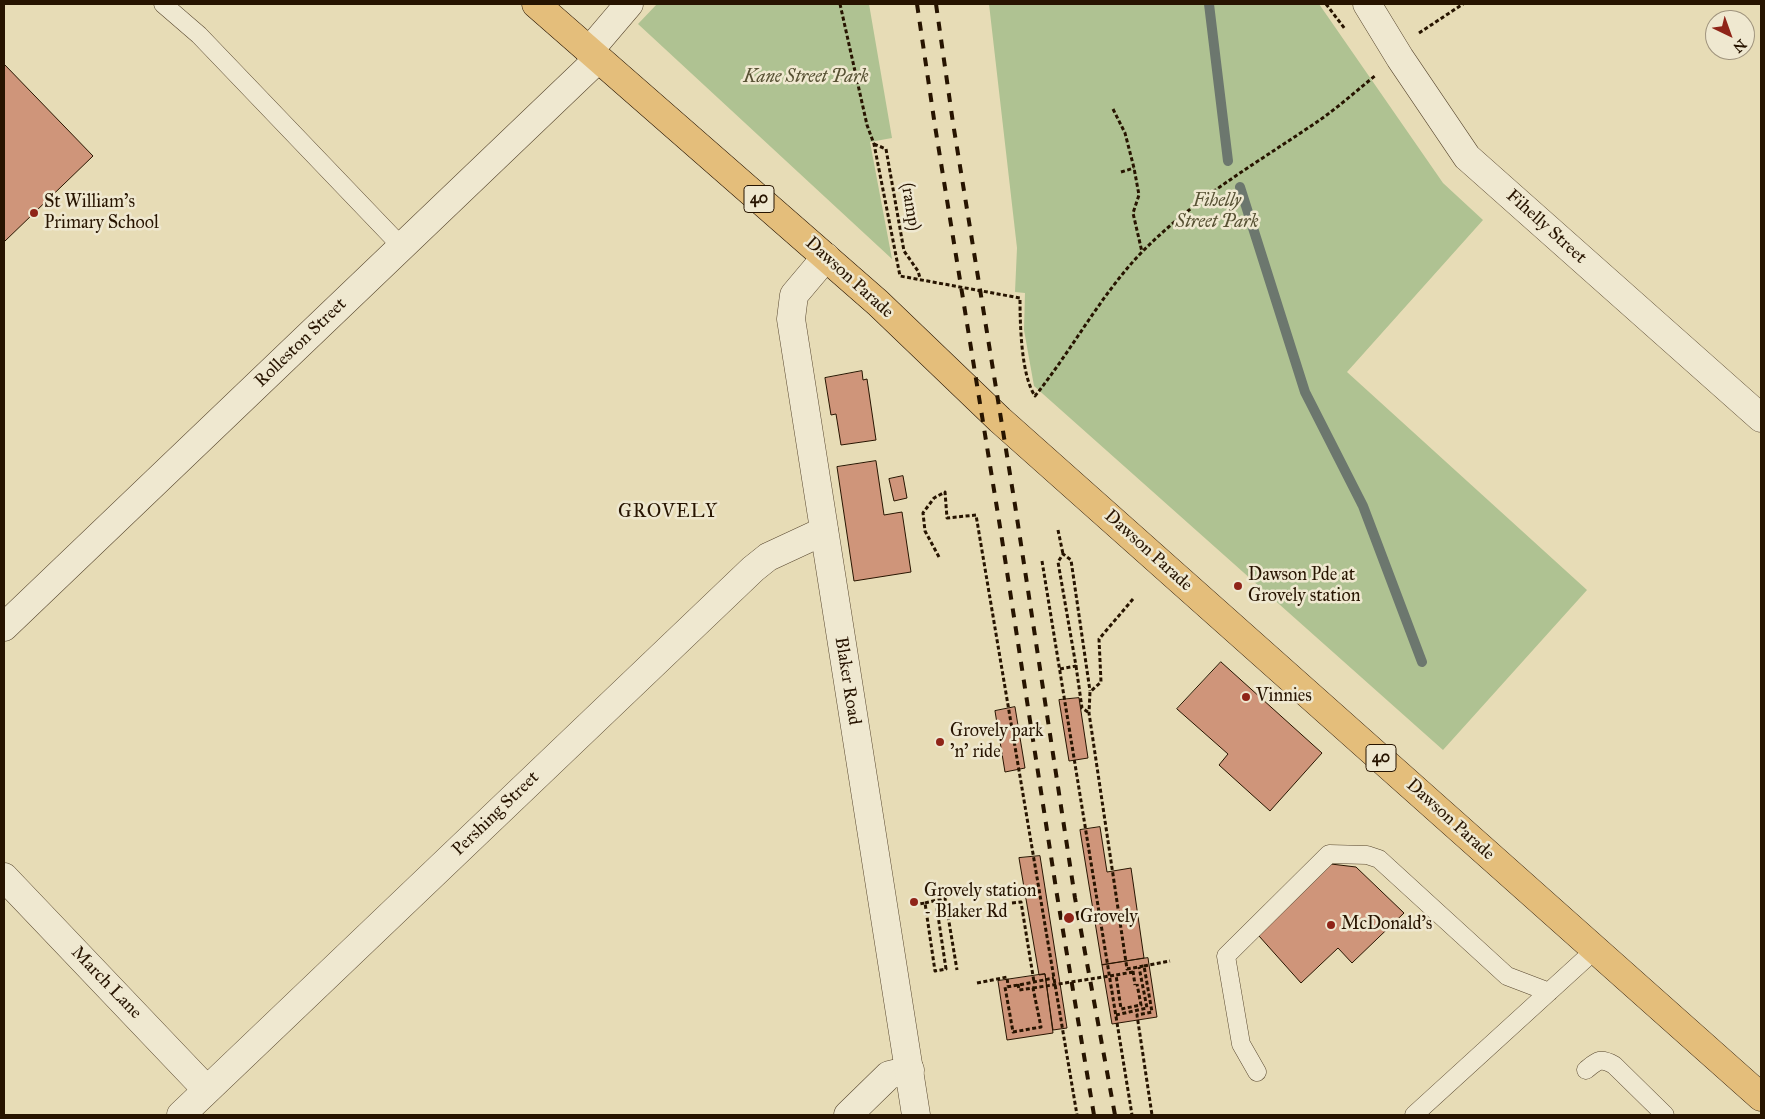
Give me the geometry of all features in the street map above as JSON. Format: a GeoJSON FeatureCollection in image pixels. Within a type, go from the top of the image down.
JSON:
{"type":"FeatureCollection","features":[{"type":"Feature","properties":{"kind":"main road","name":"Dawson Parade"},"geometry":{"type":"LineString","coordinates":[[536,4],[878,302],[1000,420],[1761,1097]]}},
{"type":"Feature","properties":{"kind":"street","name":"Rolleston Street"},"geometry":{"type":"LineString","coordinates":[[4,627],[402,247],[593,55],[629,4]]}},
{"type":"Feature","properties":{"kind":"street","name":"Fihelly Street"},"geometry":{"type":"LineString","coordinates":[[1367,4],[1400,58],[1467,157],[1761,418]]}},
{"type":"Feature","properties":{"kind":"street","name":"Blaker Road"},"geometry":{"type":"LineString","coordinates":[[826,257],[794,295],[791,319],[916,1115]]}},
{"type":"Feature","properties":{"kind":"street","name":"Pershing Street"},"geometry":{"type":"LineString","coordinates":[[181,1115],[752,569],[768,557],[824,531]]}},
{"type":"Feature","properties":{"kind":"street","name":"March Lane"},"geometry":{"type":"LineString","coordinates":[[4,877],[207,1090]]}},
{"type":"Feature","properties":{"kind":"street"},"geometry":{"type":"LineString","coordinates":[[848,1115],[890,1075],[910,1070]]}},
{"type":"Feature","properties":{"kind":"lane"},"geometry":{"type":"LineString","coordinates":[[163,4],[199,35],[402,247]]}},
{"type":"Feature","properties":{"kind":"lane"},"geometry":{"type":"LineString","coordinates":[[1257,1072],[1241,1044],[1226,956],[1329,854],[1367,855],[1380,859],[1507,976],[1549,992]]}},
{"type":"Feature","properties":{"kind":"lane"},"geometry":{"type":"LineString","coordinates":[[1414,1115],[1596,950]]}},
{"type":"Feature","properties":{"kind":"lane"},"geometry":{"type":"LineString","coordinates":[[1586,1070],[1597,1061],[1606,1060],[1614,1065],[1665,1115]]}},
{"type":"Feature","properties":{"kind":"path"},"geometry":{"type":"LineString","coordinates":[[840,4],[867,125],[874,144],[900,276],[920,278],[1020,298],[1020,330],[1030,388],[1035,396],[1051,377],[1120,276],[1142,253],[1190,208],[1252,163],[1312,125],[1377,75]]}},
{"type":"Feature","properties":{"kind":"path"},"geometry":{"type":"LineString","coordinates":[[1113,109],[1125,133],[1134,168],[1139,195],[1133,213],[1142,253]]}},
{"type":"Feature","properties":{"kind":"path","name":"(ramp)"},"geometry":{"type":"LineString","coordinates":[[874,144],[886,149],[904,251],[918,271],[920,278]]}},
{"type":"Feature","properties":{"kind":"path"},"geometry":{"type":"LineString","coordinates":[[1121,172],[1134,168]]}},
{"type":"Feature","properties":{"kind":"path"},"geometry":{"type":"LineString","coordinates":[[939,557],[925,531],[923,513],[934,498],[945,492],[947,518],[976,516],[1077,1115]]}},
{"type":"Feature","properties":{"kind":"path"},"geometry":{"type":"LineString","coordinates":[[1058,530],[1062,554],[1058,562],[1082,708],[1088,713]]}},
{"type":"Feature","properties":{"kind":"path"},"geometry":{"type":"LineString","coordinates":[[1062,554],[1070,560],[1090,692],[1088,713],[1127,969],[1132,970]]}},
{"type":"Feature","properties":{"kind":"path"},"geometry":{"type":"LineString","coordinates":[[1042,560],[1132,1115]]}},
{"type":"Feature","properties":{"kind":"path"},"geometry":{"type":"LineString","coordinates":[[1090,692],[1101,682],[1099,639],[1132,599]]}},
{"type":"Feature","properties":{"kind":"path"},"geometry":{"type":"LineString","coordinates":[[1060,669],[1076,666]]}},
{"type":"Feature","properties":{"kind":"path"},"geometry":{"type":"LineString","coordinates":[[912,906],[945,898],[957,970]]}},
{"type":"Feature","properties":{"kind":"path"},"geometry":{"type":"LineString","coordinates":[[1012,903],[1021,902],[1034,982]]}},
{"type":"Feature","properties":{"kind":"path"},"geometry":{"type":"LineString","coordinates":[[925,903],[935,971],[946,969],[937,909],[947,907]]}},
{"type":"Feature","properties":{"kind":"path"},"geometry":{"type":"LineString","coordinates":[[948,914],[955,912]]}},
{"type":"Feature","properties":{"kind":"path"},"geometry":{"type":"LineString","coordinates":[[1018,984],[1019,990],[1033,988],[1116,975],[1139,967],[1170,961]]}},
{"type":"Feature","properties":{"kind":"path"},"geometry":{"type":"LineString","coordinates":[[1144,966],[1152,1012],[1138,1015],[1152,1115]]}},
{"type":"Feature","properties":{"kind":"path"},"geometry":{"type":"LineString","coordinates":[[1116,1015],[1148,1008],[1139,967]]}},
{"type":"Feature","properties":{"kind":"path"},"geometry":{"type":"LineString","coordinates":[[1116,975],[1122,1009],[1141,1005],[1132,970]]}},
{"type":"Feature","properties":{"kind":"path"},"geometry":{"type":"LineString","coordinates":[[976,983],[1007,977],[1008,986],[1005,987],[1013,1032],[1041,1027],[1033,988]]}},
{"type":"Feature","properties":{"kind":"path"},"geometry":{"type":"LineString","coordinates":[[1008,986],[1054,978]]}},
{"type":"Feature","properties":{"kind":"green space","name":"Kane Street Park"},"geometry":{"type":"Polygon","coordinates":[[[657,4],[869,4],[892,138],[870,142],[892,259],[638,24],[657,4]]]}},
{"type":"Feature","properties":{"kind":"green space","name":"Fihelly Street Park"},"geometry":{"type":"Polygon","coordinates":[[[989,4],[1319,4],[1443,183],[1483,220],[1347,372],[1587,590],[1443,750],[1034,386],[1024,330],[1025,293],[1015,292],[1017,248],[989,4]]]}},
{"type":"Feature","properties":{"kind":"building"},"geometry":{"type":"Polygon","coordinates":[[[4,64],[93,156],[4,242],[4,64]]]}},
{"type":"Feature","properties":{"kind":"building"},"geometry":{"type":"Polygon","coordinates":[[[862,371],[863,380],[867,379],[876,440],[841,445],[836,414],[831,415],[825,378],[862,371]]]}},
{"type":"Feature","properties":{"kind":"building"},"geometry":{"type":"Polygon","coordinates":[[[876,461],[884,515],[902,512],[911,572],[854,581],[837,467],[876,461]]]}},
{"type":"Feature","properties":{"kind":"building"},"geometry":{"type":"Polygon","coordinates":[[[903,476],[907,498],[894,501],[889,479],[903,476]]]}},
{"type":"Feature","properties":{"kind":"building"},"geometry":{"type":"Polygon","coordinates":[[[1221,662],[1322,753],[1270,811],[1219,765],[1228,754],[1177,709],[1221,662]]]}},
{"type":"Feature","properties":{"kind":"building"},"geometry":{"type":"Polygon","coordinates":[[[1079,698],[1088,758],[1069,761],[1059,700],[1079,698]]]}},
{"type":"Feature","properties":{"kind":"building"},"geometry":{"type":"Polygon","coordinates":[[[1015,707],[1025,768],[1005,772],[995,711],[1015,707]]]}},
{"type":"Feature","properties":{"kind":"building"},"geometry":{"type":"Polygon","coordinates":[[[1100,827],[1107,872],[1131,868],[1144,958],[1102,965],[1080,830],[1100,827]]]}},
{"type":"Feature","properties":{"kind":"building"},"geometry":{"type":"Polygon","coordinates":[[[1040,856],[1067,1028],[1053,1030],[1045,974],[1039,975],[1019,858],[1040,856]]]}},
{"type":"Feature","properties":{"kind":"building","name":"McDonald's"},"geometry":{"type":"Polygon","coordinates":[[[1331,864],[1356,867],[1404,913],[1352,963],[1338,948],[1301,983],[1259,936],[1331,864]]]}},
{"type":"Feature","properties":{"kind":"building"},"geometry":{"type":"Polygon","coordinates":[[[1148,958],[1157,1017],[1112,1024],[1102,965],[1148,958]]]}},
{"type":"Feature","properties":{"kind":"building"},"geometry":{"type":"Polygon","coordinates":[[[1045,974],[1053,1033],[1007,1040],[998,981],[1045,974]]]}},
{"type":"Feature","properties":{"kind":"waterway"},"geometry":{"type":"LineString","coordinates":[[1209,4],[1228,161]]}},
{"type":"Feature","properties":{"kind":"waterway"},"geometry":{"type":"LineString","coordinates":[[1240,187],[1305,392],[1363,506],[1422,662]]}},
{"type":"Feature","properties":{"kind":"railway"},"geometry":{"type":"LineString","coordinates":[[917,4],[1057,895],[1094,1115]]}},
{"type":"Feature","properties":{"kind":"railway"},"geometry":{"type":"LineString","coordinates":[[936,4],[1075,898],[1115,1115]]}},
{"type":"Feature","properties":{"kind":"place","name":"St William's Primary School"},"geometry":{"type":"Point","coordinates":[34,213]}},
{"type":"Feature","properties":{"kind":"place","name":"Dawson Pde at Grovely station"},"geometry":{"type":"Point","coordinates":[1238,586]}},
{"type":"Feature","properties":{"kind":"place","name":"Vinnies"},"geometry":{"type":"Point","coordinates":[1246,697]}},
{"type":"Feature","properties":{"kind":"place","name":"Grovely park 'n' ride"},"geometry":{"type":"Point","coordinates":[940,742]}},
{"type":"Feature","properties":{"kind":"place","name":"Grovely station - Blaker Rd"},"geometry":{"type":"Point","coordinates":[914,902]}},
{"type":"Feature","properties":{"kind":"place","name":"Grovely"},"geometry":{"type":"Point","coordinates":[1069,918]}},
{"type":"Feature","properties":{"kind":"place","name":"McDonald's"},"geometry":{"type":"Point","coordinates":[1331,925]}},
{"type":"Feature","properties":{"kind":"district","name":"GROVELY"},"geometry":{"type":"Point","coordinates":[668,512]}}]}
